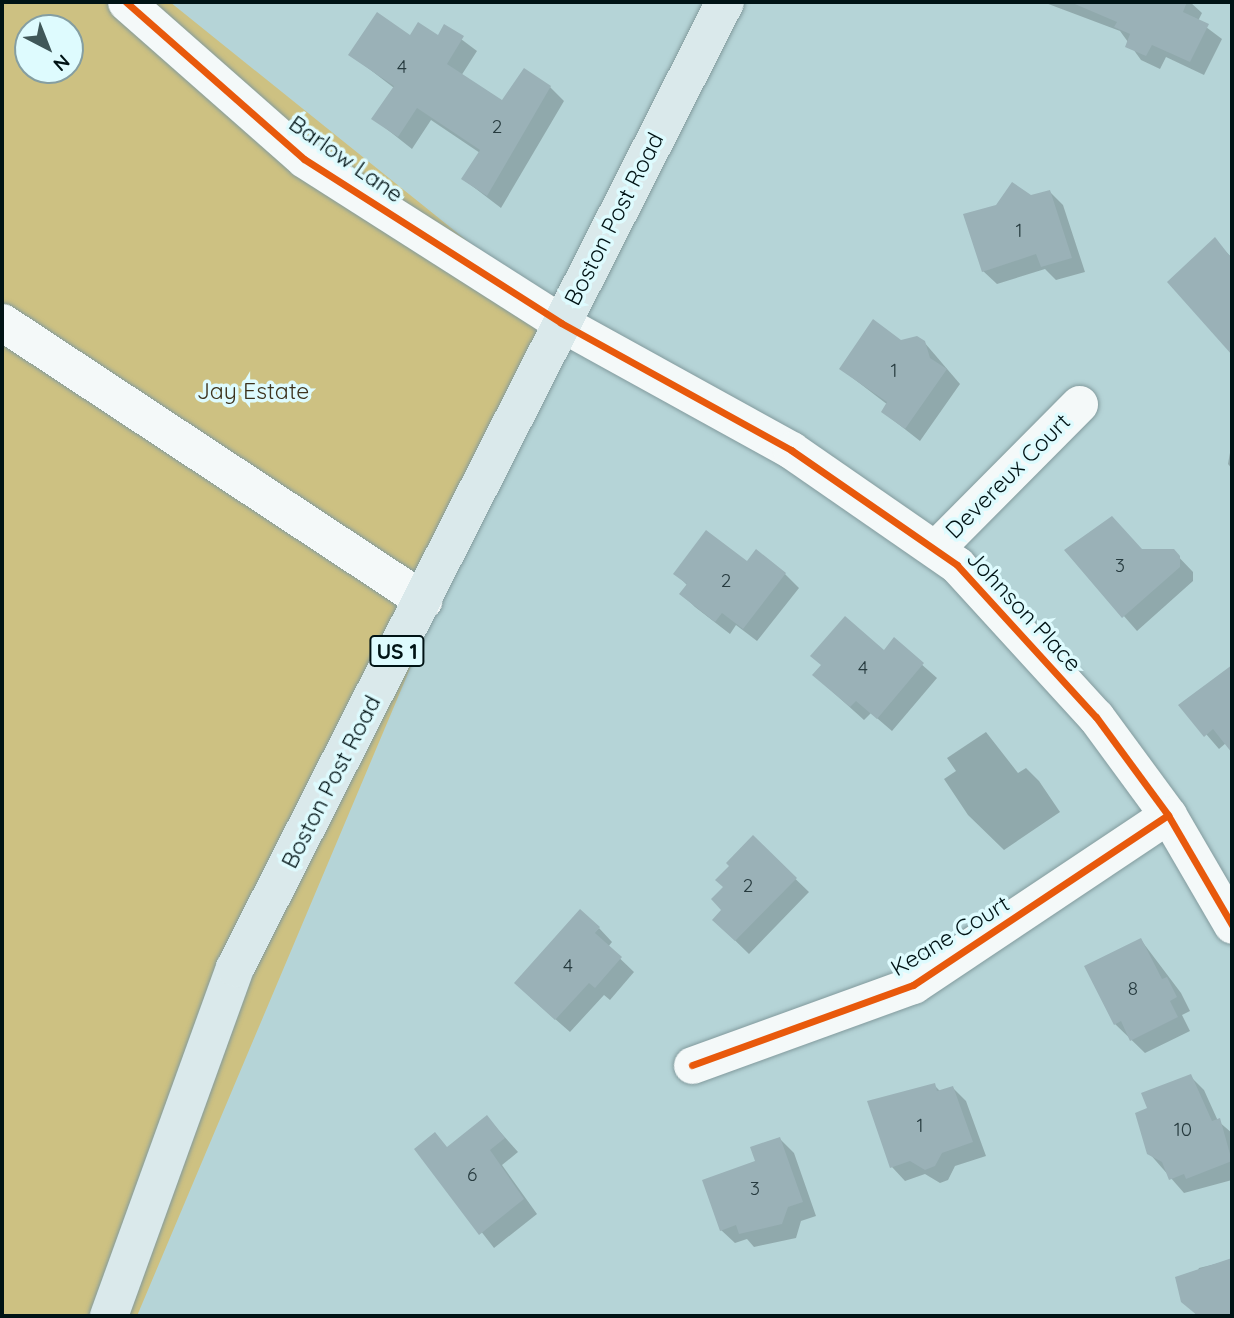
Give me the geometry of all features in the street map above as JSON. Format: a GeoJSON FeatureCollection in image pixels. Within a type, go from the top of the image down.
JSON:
{"type":"FeatureCollection","features":[{"type":"Feature","properties":{"kind":"main road","name":"Boston Post Road"},"geometry":{"type":"LineString","coordinates":[[109,1316],[235,968],[725,2]]}},
{"type":"Feature","properties":{"kind":"street","name":"Barlow Lane"},"geometry":{"type":"LineString","coordinates":[[126,2],[304,159],[561,323]]}},
{"type":"Feature","properties":{"kind":"street"},"geometry":{"type":"LineString","coordinates":[[2,322],[423,600]]}},
{"type":"Feature","properties":{"kind":"street","name":"Johnson Place"},"geometry":{"type":"LineString","coordinates":[[561,323],[791,450],[957,565],[1096,717],[1168,815],[1232,925]]}},
{"type":"Feature","properties":{"kind":"street","name":"Devereux Court"},"geometry":{"type":"LineString","coordinates":[[936,548],[1079,404]]}},
{"type":"Feature","properties":{"kind":"street","name":"Keane Court"},"geometry":{"type":"LineString","coordinates":[[692,1065],[913,985],[1168,815]]}},
{"type":"Feature","properties":{"kind":"green space","name":"Jay Estate"},"geometry":{"type":"Polygon","coordinates":[[[2,2],[170,2],[588,338],[561,324],[525,396],[137,1316],[2,1316],[2,2]]]}},
{"type":"Feature","properties":{"kind":"building"},"geometry":{"type":"Polygon","coordinates":[[[1070,2],[1187,2],[1183,12],[1209,24],[1190,62],[1152,45],[1146,56],[1125,47],[1130,34],[1114,27],[1117,22],[1070,2]]]}},
{"type":"Feature","properties":{"kind":"building"},"geometry":{"type":"Polygon","coordinates":[[[377,12],[410,35],[418,22],[438,35],[444,24],[464,36],[447,64],[502,100],[524,68],[551,86],[487,196],[461,179],[480,150],[417,108],[398,137],[371,119],[394,86],[348,55],[377,12]]]}},
{"type":"Feature","properties":{"kind":"building"},"geometry":{"type":"Polygon","coordinates":[[[1012,182],[1031,195],[1050,190],[1072,258],[1041,267],[1036,254],[982,272],[963,214],[996,205],[1012,182]]]}},
{"type":"Feature","properties":{"kind":"building"},"geometry":{"type":"Polygon","coordinates":[[[1215,237],[1232,259],[1232,355],[1167,282],[1215,237]]]}},
{"type":"Feature","properties":{"kind":"building"},"geometry":{"type":"Polygon","coordinates":[[[873,319],[901,340],[917,336],[925,341],[930,358],[947,369],[905,429],[881,412],[887,402],[839,369],[873,319]]]}},
{"type":"Feature","properties":{"kind":"building"},"geometry":{"type":"Polygon","coordinates":[[[1112,516],[1142,549],[1174,549],[1180,556],[1180,567],[1122,618],[1064,550],[1112,516]]]}},
{"type":"Feature","properties":{"kind":"building"},"geometry":{"type":"Polygon","coordinates":[[[706,530],[747,561],[756,549],[786,573],[743,629],[722,613],[715,622],[679,594],[687,584],[673,574],[706,530]]]}},
{"type":"Feature","properties":{"kind":"building"},"geometry":{"type":"Polygon","coordinates":[[[845,616],[884,650],[894,637],[924,663],[877,719],[856,701],[850,707],[812,675],[821,665],[810,656],[845,616]]]}},
{"type":"Feature","properties":{"kind":"building"},"geometry":{"type":"Polygon","coordinates":[[[1232,665],[1232,753],[1213,729],[1204,737],[1178,705],[1232,665]]]}},
{"type":"Feature","properties":{"kind":"building"},"geometry":{"type":"Polygon","coordinates":[[[753,835],[797,878],[735,941],[712,920],[721,910],[711,899],[723,887],[715,880],[729,866],[726,863],[753,835]]]}},
{"type":"Feature","properties":{"kind":"building"},"geometry":{"type":"Polygon","coordinates":[[[580,909],[600,927],[595,933],[622,957],[595,988],[589,983],[555,1020],[514,983],[580,909]]]}},
{"type":"Feature","properties":{"kind":"building"},"geometry":{"type":"Polygon","coordinates":[[[1141,938],[1162,979],[1167,977],[1177,997],[1170,1001],[1178,1017],[1130,1041],[1121,1021],[1114,1025],[1084,966],[1141,938]]]}},
{"type":"Feature","properties":{"kind":"building"},"geometry":{"type":"Polygon","coordinates":[[[1191,1074],[1212,1121],[1220,1118],[1232,1161],[1186,1179],[1184,1174],[1169,1180],[1162,1162],[1147,1154],[1135,1113],[1147,1108],[1141,1093],[1191,1074]]]}},
{"type":"Feature","properties":{"kind":"building"},"geometry":{"type":"Polygon","coordinates":[[[935,1083],[937,1091],[953,1086],[973,1142],[942,1153],[935,1166],[925,1170],[910,1161],[890,1168],[867,1101],[935,1083]]]}},
{"type":"Feature","properties":{"kind":"building"},"geometry":{"type":"Polygon","coordinates":[[[487,1115],[505,1138],[490,1150],[524,1199],[479,1235],[414,1149],[435,1132],[447,1147],[487,1115]]]}},
{"type":"Feature","properties":{"kind":"building"},"geometry":{"type":"Polygon","coordinates":[[[780,1137],[803,1202],[788,1207],[782,1224],[739,1234],[736,1225],[720,1231],[702,1180],[755,1161],[750,1147],[780,1137]]]}},
{"type":"Feature","properties":{"kind":"building"},"geometry":{"type":"Polygon","coordinates":[[[1232,1258],[1232,1316],[1198,1316],[1181,1302],[1175,1277],[1232,1258]]]}},
{"type":"Feature","properties":{"kind":"cycle path"},"geometry":{"type":"LineString","coordinates":[[126,2],[304,159],[561,323],[791,450],[957,565],[1096,717],[1168,815],[1232,925]]}},
{"type":"Feature","properties":{"kind":"cycle path"},"geometry":{"type":"LineString","coordinates":[[692,1065],[913,985],[1168,815]]}}]}
